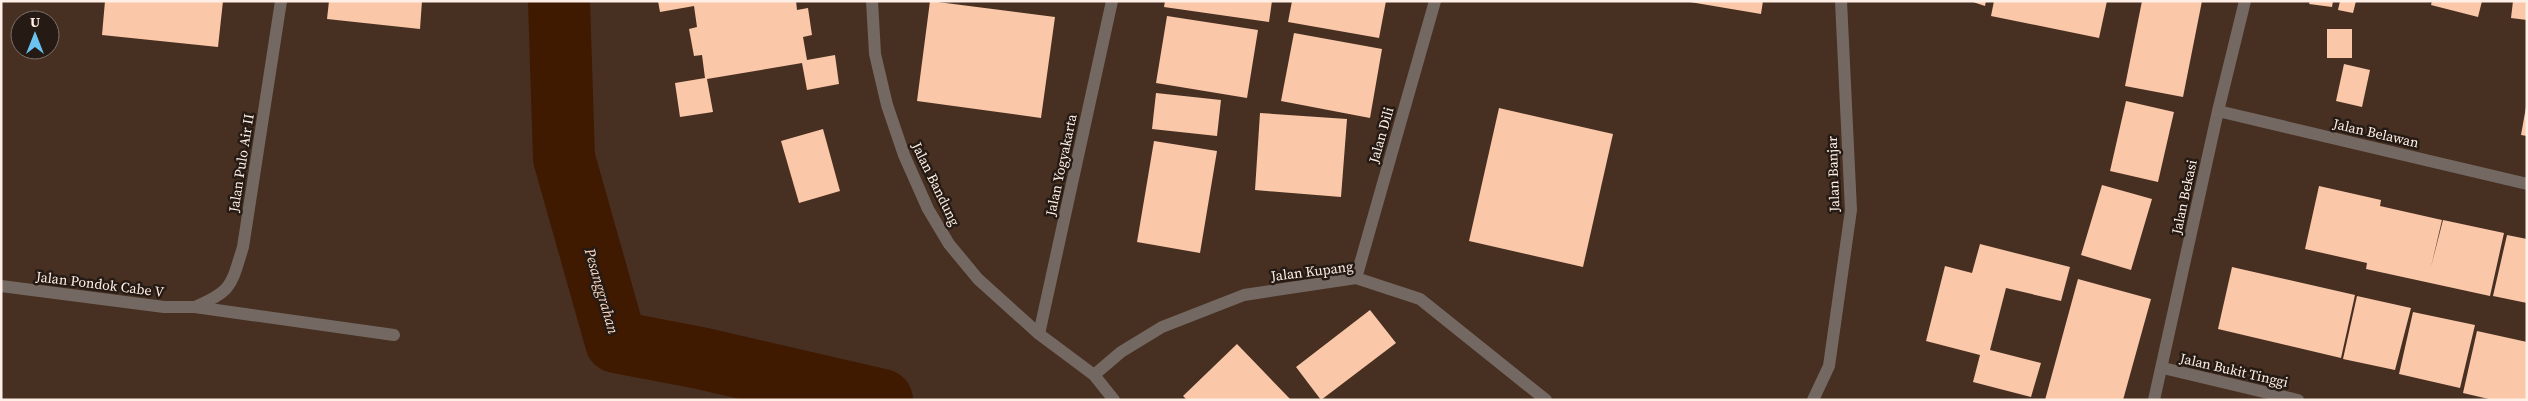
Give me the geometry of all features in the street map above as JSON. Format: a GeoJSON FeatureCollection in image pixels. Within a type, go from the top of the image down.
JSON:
{"type":"FeatureCollection","features":[{"type":"Feature","properties":{"kind":"street","name":"Jalan Pulo Air II"},"geometry":{"type":"LineString","coordinates":[[195,307],[220,297],[232,282],[243,247],[281,1]]}},
{"type":"Feature","properties":{"kind":"street","name":"Jalan Bandung"},"geometry":{"type":"LineString","coordinates":[[872,1],[875,54],[887,105],[904,155],[928,209],[949,244],[978,280],[1039,334],[1094,375],[1114,400]]}},
{"type":"Feature","properties":{"kind":"street","name":"Jalan Yogyakarta"},"geometry":{"type":"LineString","coordinates":[[1039,334],[1112,1]]}},
{"type":"Feature","properties":{"kind":"street","name":"Jalan Dili"},"geometry":{"type":"LineString","coordinates":[[1356,278],[1435,1]]}},
{"type":"Feature","properties":{"kind":"street","name":"Jalan Banjar"},"geometry":{"type":"LineString","coordinates":[[1812,400],[1829,366],[1851,210],[1841,1]]}},
{"type":"Feature","properties":{"kind":"street","name":"Jalan Bekasi"},"geometry":{"type":"LineString","coordinates":[[2154,400],[2163,368],[2218,111],[2245,1]]}},
{"type":"Feature","properties":{"kind":"street","name":"Jalan Belawan"},"geometry":{"type":"LineString","coordinates":[[2218,111],[2527,184]]}},
{"type":"Feature","properties":{"kind":"street","name":"Jalan Kupang"},"geometry":{"type":"LineString","coordinates":[[1094,375],[1120,352],[1162,327],[1244,295],[1356,278],[1420,298],[1546,400]]}},
{"type":"Feature","properties":{"kind":"street","name":"Jalan Pondok Cabe V"},"geometry":{"type":"LineString","coordinates":[[1,286],[164,307],[195,307]]}},
{"type":"Feature","properties":{"kind":"street"},"geometry":{"type":"LineString","coordinates":[[195,307],[394,335]]}},
{"type":"Feature","properties":{"kind":"street","name":"Jalan Bukit Tinggi"},"geometry":{"type":"LineString","coordinates":[[2163,368],[2298,400]]}},
{"type":"Feature","properties":{"kind":"building"},"geometry":{"type":"Polygon","coordinates":[[[105,1],[223,1],[218,47],[102,35],[105,1]]]}},
{"type":"Feature","properties":{"kind":"building"},"geometry":{"type":"Polygon","coordinates":[[[329,1],[422,1],[420,29],[327,19],[329,1]]]}},
{"type":"Feature","properties":{"kind":"building"},"geometry":{"type":"Polygon","coordinates":[[[658,1],[796,1],[797,10],[808,8],[812,35],[803,37],[807,60],[835,55],[839,84],[807,90],[802,63],[707,79],[713,112],[680,117],[675,83],[705,78],[702,55],[694,56],[689,29],[697,27],[694,6],[660,12],[658,1]]]}},
{"type":"Feature","properties":{"kind":"building"},"geometry":{"type":"Polygon","coordinates":[[[930,1],[1055,17],[1041,118],[917,101],[930,1]]]}},
{"type":"Feature","properties":{"kind":"building"},"geometry":{"type":"Polygon","coordinates":[[[1165,1],[1272,1],[1269,22],[1164,7],[1165,1]]]}},
{"type":"Feature","properties":{"kind":"building"},"geometry":{"type":"Polygon","coordinates":[[[1292,1],[1386,1],[1379,38],[1288,22],[1292,1]]]}},
{"type":"Feature","properties":{"kind":"building"},"geometry":{"type":"Polygon","coordinates":[[[1684,1],[1763,1],[1761,14],[1684,1]]]}},
{"type":"Feature","properties":{"kind":"building"},"geometry":{"type":"Polygon","coordinates":[[[1970,1],[1986,1],[1985,6],[1970,1]]]}},
{"type":"Feature","properties":{"kind":"building"},"geometry":{"type":"Polygon","coordinates":[[[1994,1],[2107,1],[2099,38],[1991,16],[1994,1]]]}},
{"type":"Feature","properties":{"kind":"building"},"geometry":{"type":"Polygon","coordinates":[[[2142,1],[2202,1],[2183,97],[2125,86],[2142,1]]]}},
{"type":"Feature","properties":{"kind":"building"},"geometry":{"type":"Polygon","coordinates":[[[2310,1],[2333,1],[2332,7],[2309,4],[2310,1]]]}},
{"type":"Feature","properties":{"kind":"building"},"geometry":{"type":"Polygon","coordinates":[[[2340,1],[2356,1],[2353,13],[2338,10],[2340,1]]]}},
{"type":"Feature","properties":{"kind":"building"},"geometry":{"type":"Polygon","coordinates":[[[2432,1],[2482,1],[2478,17],[2431,5],[2432,1]]]}},
{"type":"Feature","properties":{"kind":"building"},"geometry":{"type":"Polygon","coordinates":[[[2513,1],[2527,1],[2527,20],[2511,18],[2513,1]]]}},
{"type":"Feature","properties":{"kind":"building"},"geometry":{"type":"Polygon","coordinates":[[[1167,16],[1258,30],[1247,98],[1156,83],[1167,16]]]}},
{"type":"Feature","properties":{"kind":"building"},"geometry":{"type":"Polygon","coordinates":[[[2327,29],[2352,29],[2352,58],[2327,58],[2327,29]]]}},
{"type":"Feature","properties":{"kind":"building"},"geometry":{"type":"Polygon","coordinates":[[[1294,33],[1382,49],[1370,118],[1281,101],[1294,33]]]}},
{"type":"Feature","properties":{"kind":"building"},"geometry":{"type":"Polygon","coordinates":[[[2344,64],[2370,70],[2362,107],[2336,101],[2344,64]]]}},
{"type":"Feature","properties":{"kind":"building"},"geometry":{"type":"Polygon","coordinates":[[[1156,93],[1221,100],[1217,136],[1152,129],[1156,93]]]}},
{"type":"Feature","properties":{"kind":"building"},"geometry":{"type":"Polygon","coordinates":[[[2126,101],[2174,112],[2158,182],[2110,171],[2126,101]]]}},
{"type":"Feature","properties":{"kind":"building"},"geometry":{"type":"Polygon","coordinates":[[[2527,107],[2527,136],[2521,135],[2527,107]]]}},
{"type":"Feature","properties":{"kind":"building"},"geometry":{"type":"Polygon","coordinates":[[[1499,108],[1613,134],[1583,267],[1469,241],[1499,108]]]}},
{"type":"Feature","properties":{"kind":"building"},"geometry":{"type":"Polygon","coordinates":[[[1260,113],[1347,119],[1341,197],[1255,190],[1260,113]]]}},
{"type":"Feature","properties":{"kind":"building"},"geometry":{"type":"Polygon","coordinates":[[[823,129],[840,191],[799,203],[781,141],[823,129]]]}},
{"type":"Feature","properties":{"kind":"building"},"geometry":{"type":"Polygon","coordinates":[[[1154,141],[1217,151],[1200,253],[1137,242],[1154,141]]]}},
{"type":"Feature","properties":{"kind":"building"},"geometry":{"type":"Polygon","coordinates":[[[2102,185],[2152,199],[2131,270],[2081,255],[2102,185]]]}},
{"type":"Feature","properties":{"kind":"building"},"geometry":{"type":"Polygon","coordinates":[[[2319,186],[2381,200],[2380,206],[2442,220],[2431,267],[2443,220],[2504,233],[2490,296],[2366,269],[2367,263],[2305,249],[2319,186]]]}},
{"type":"Feature","properties":{"kind":"building"},"geometry":{"type":"Polygon","coordinates":[[[2507,235],[2527,239],[2527,303],[2493,296],[2507,235]]]}},
{"type":"Feature","properties":{"kind":"building"},"geometry":{"type":"Polygon","coordinates":[[[1980,244],[2070,267],[2061,301],[2006,288],[1990,350],[2041,363],[2031,397],[1973,382],[1980,355],[1926,341],[1945,266],[1972,273],[1980,244]]]}},
{"type":"Feature","properties":{"kind":"building"},"geometry":{"type":"Polygon","coordinates":[[[2232,267],[2355,295],[2341,358],[2218,329],[2232,267]]]}},
{"type":"Feature","properties":{"kind":"building"},"geometry":{"type":"Polygon","coordinates":[[[2078,279],[2151,299],[2123,400],[2045,400],[2078,279]]]}},
{"type":"Feature","properties":{"kind":"building"},"geometry":{"type":"Polygon","coordinates":[[[2357,296],[2411,308],[2395,370],[2343,359],[2357,296]]]}},
{"type":"Feature","properties":{"kind":"building"},"geometry":{"type":"Polygon","coordinates":[[[1370,310],[1396,343],[1321,400],[1296,367],[1370,310]]]}},
{"type":"Feature","properties":{"kind":"building"},"geometry":{"type":"Polygon","coordinates":[[[2413,312],[2475,325],[2460,388],[2399,374],[2413,312]]]}},
{"type":"Feature","properties":{"kind":"building"},"geometry":{"type":"Polygon","coordinates":[[[2477,331],[2527,342],[2526,400],[2493,400],[2463,393],[2477,331]]]}},
{"type":"Feature","properties":{"kind":"building"},"geometry":{"type":"Polygon","coordinates":[[[1237,344],[1291,400],[1187,400],[1183,396],[1237,344]]]}},
{"type":"Feature","properties":{"kind":"waterway","name":"Pesanggrahan"},"geometry":{"type":"LineString","coordinates":[[559,1],[564,158],[616,342],[700,358],[882,400]]}}]}
